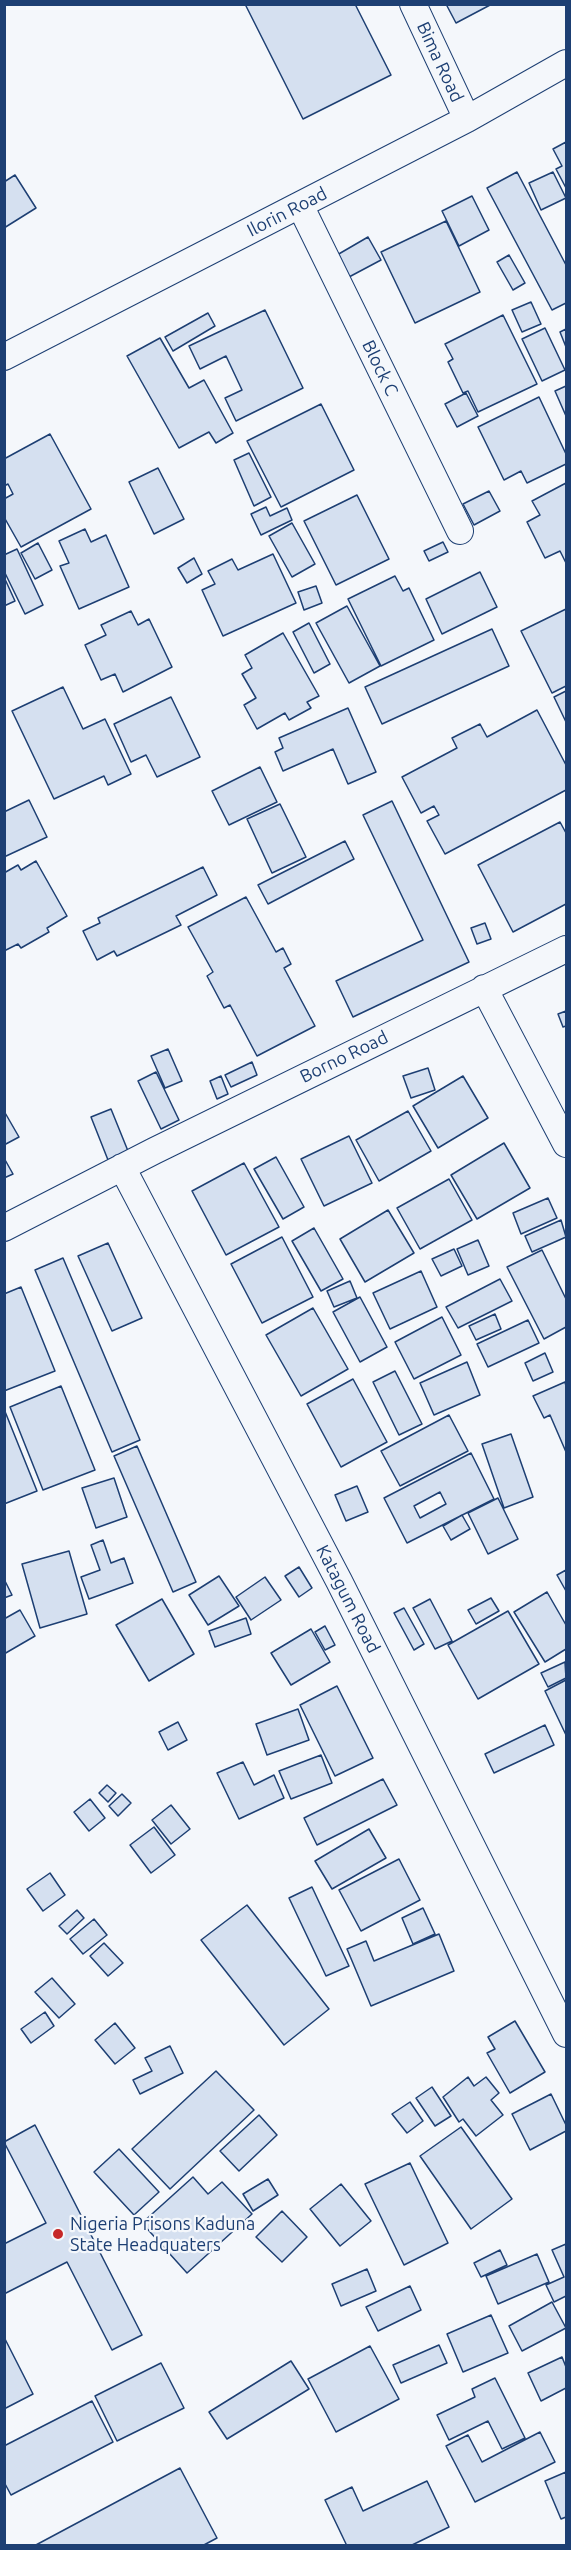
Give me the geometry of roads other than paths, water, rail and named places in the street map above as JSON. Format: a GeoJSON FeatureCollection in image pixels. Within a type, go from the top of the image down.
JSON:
{"type":"FeatureCollection","features":[{"type":"Feature","properties":{"kind":"street","name":"Bima Road"},"geometry":{"type":"LineString","coordinates":[[413,4],[467,119]]}},
{"type":"Feature","properties":{"kind":"street","name":"Ilorin Road"},"geometry":{"type":"LineString","coordinates":[[4,357],[467,119],[567,63]]}},
{"type":"Feature","properties":{"kind":"street","name":"Block C"},"geometry":{"type":"LineString","coordinates":[[300,205],[460,531]]}},
{"type":"Feature","properties":{"kind":"street","name":"Borno Road"},"geometry":{"type":"LineString","coordinates":[[4,1228],[122,1167],[567,949]]}},
{"type":"Feature","properties":{"kind":"street"},"geometry":{"type":"LineString","coordinates":[[484,988],[567,1144]]}},
{"type":"Feature","properties":{"kind":"street","name":"Katagum Road"},"geometry":{"type":"LineString","coordinates":[[122,1167],[339,1581],[567,2034]]}},
{"type":"Feature","properties":{"kind":"place","name":"Nigeria Prisons Kaduna State Headquaters"},"geometry":{"type":"Point","coordinates":[58,2234]}}]}
